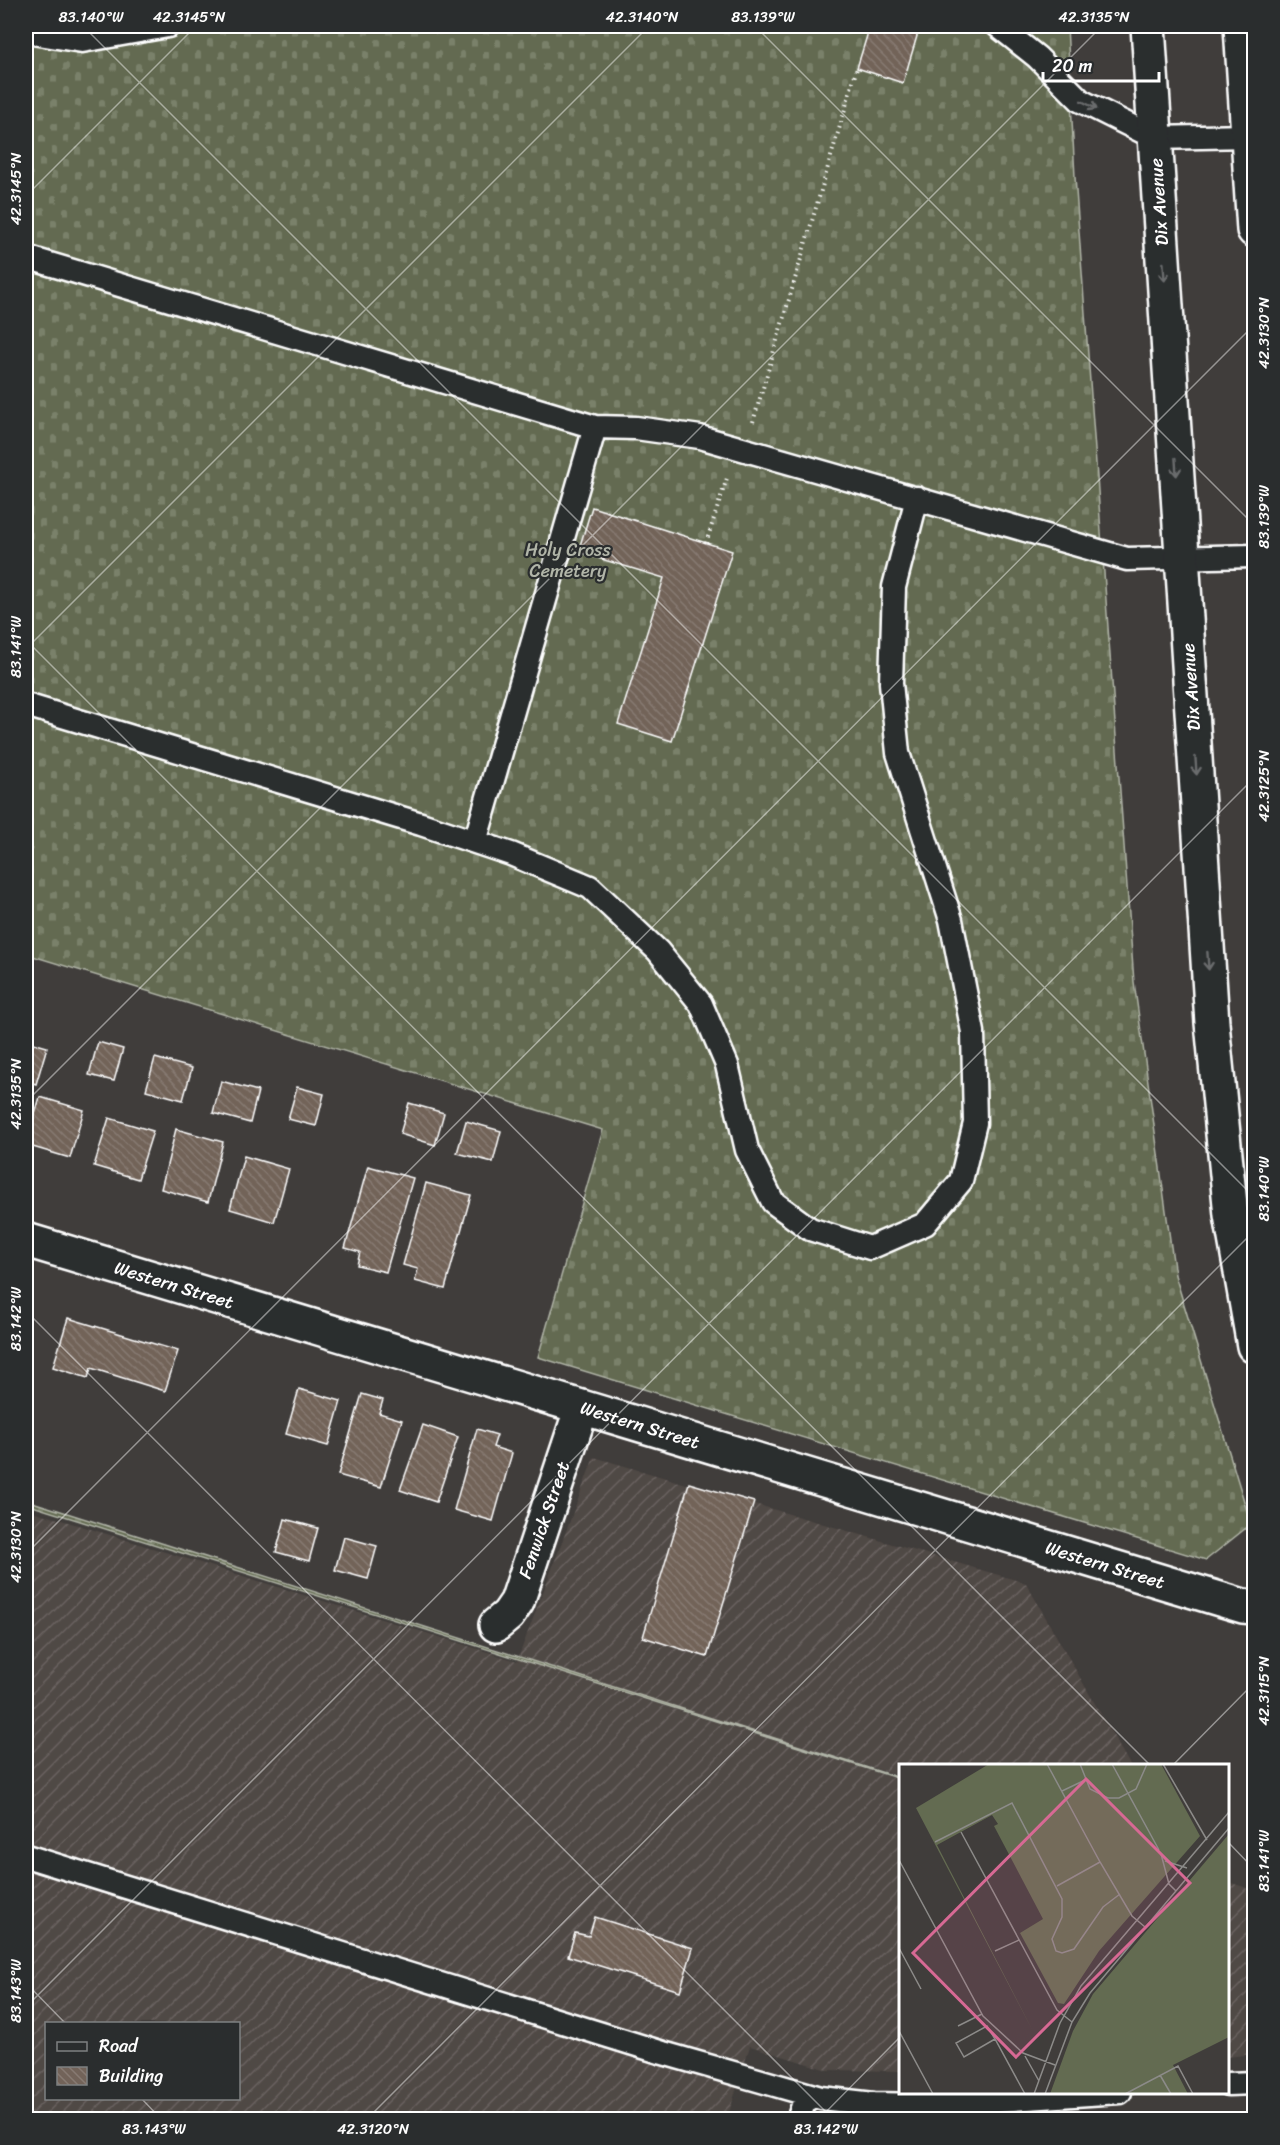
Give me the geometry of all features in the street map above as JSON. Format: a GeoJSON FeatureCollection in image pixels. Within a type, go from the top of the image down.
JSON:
{"type":"FeatureCollection","features":[{"type":"Feature","properties":{"kind":"street","name":"Dix Avenue"},"geometry":{"type":"LineString","coordinates":[[1148,26],[1212,1023],[1231,1215],[1254,1346]]}},
{"type":"Feature","properties":{"kind":"street"},"geometry":{"type":"LineString","coordinates":[[1241,26],[1254,230]]}},
{"type":"Feature","properties":{"kind":"street","name":"Western Street"},"geometry":{"type":"LineString","coordinates":[[26,1240],[1243,1606],[1254,1607]]}},
{"type":"Feature","properties":{"kind":"street","name":"Fenwick Street"},"geometry":{"type":"LineString","coordinates":[[496,1625],[508,1615],[517,1602],[582,1407]]}},
{"type":"Feature","properties":{"kind":"lane"},"geometry":{"type":"LineString","coordinates":[[26,33],[82,40],[168,26]]}},
{"type":"Feature","properties":{"kind":"lane"},"geometry":{"type":"LineString","coordinates":[[998,26],[1037,57],[1081,101],[1155,138],[1248,136]]}},
{"type":"Feature","properties":{"kind":"lane"},"geometry":{"type":"LineString","coordinates":[[26,257],[595,427],[636,428],[700,437],[1127,559],[1254,556]]}},
{"type":"Feature","properties":{"kind":"lane"},"geometry":{"type":"LineString","coordinates":[[475,842],[595,427]]}},
{"type":"Feature","properties":{"kind":"lane"},"geometry":{"type":"LineString","coordinates":[[26,705],[475,842],[511,854],[590,887],[658,951],[701,1004],[727,1065],[747,1150],[773,1202],[810,1229],[870,1248],[925,1224],[961,1181],[975,1123],[973,1032],[951,920],[898,753],[891,683],[894,587],[917,498]]}},
{"type":"Feature","properties":{"kind":"lane"},"geometry":{"type":"LineString","coordinates":[[26,1856],[663,2054],[821,2098],[920,2112],[1100,2094]]}},
{"type":"Feature","properties":{"kind":"lane"},"geometry":{"type":"LineString","coordinates":[[1229,2084],[1254,2083]]}},
{"type":"Feature","properties":{"kind":"lane"},"geometry":{"type":"LineString","coordinates":[[798,2120],[807,2094]]}},
{"type":"Feature","properties":{"kind":"path"},"geometry":{"type":"LineString","coordinates":[[706,543],[741,448],[857,69]]}},
{"type":"Feature","properties":{"kind":"shaded area"},"geometry":{"type":"Polygon","coordinates":[[[594,1457],[1026,1583],[1129,1764],[899,1764],[899,1776],[552,1671],[899,1780],[899,2071],[827,2070],[750,2046],[727,2119],[26,2119],[26,1509],[517,1661],[594,1457]]]}},
{"type":"Feature","properties":{"kind":"shaded area"},"geometry":{"type":"Polygon","coordinates":[[[1229,1882],[1254,1890],[1254,2054],[1229,2057],[1229,1882]]]}},
{"type":"Feature","properties":{"kind":"green space","name":"Holy Cross Cemetery"},"geometry":{"type":"Polygon","coordinates":[[[26,26],[1067,26],[1075,177],[1134,982],[1175,1275],[1251,1524],[1206,1560],[538,1357],[603,1130],[26,954],[26,26]]]}},
{"type":"Feature","properties":{"kind":"green space"},"geometry":{"type":"Polygon","coordinates":[[[26,1500],[899,1779],[26,1504],[26,1500]]]}},
{"type":"Feature","properties":{"kind":"building"},"geometry":{"type":"Polygon","coordinates":[[[870,26],[920,26],[903,83],[857,68],[870,26]]]}},
{"type":"Feature","properties":{"kind":"building"},"geometry":{"type":"Polygon","coordinates":[[[592,507],[732,551],[672,741],[618,724],[664,578],[578,552],[592,507]]]}},
{"type":"Feature","properties":{"kind":"building"},"geometry":{"type":"Polygon","coordinates":[[[26,1041],[47,1047],[36,1084],[26,1081],[26,1041]]]}},
{"type":"Feature","properties":{"kind":"building"},"geometry":{"type":"Polygon","coordinates":[[[98,1042],[123,1049],[114,1081],[89,1075],[98,1042]]]}},
{"type":"Feature","properties":{"kind":"building"},"geometry":{"type":"Polygon","coordinates":[[[155,1058],[192,1068],[183,1100],[146,1090],[155,1058]]]}},
{"type":"Feature","properties":{"kind":"building"},"geometry":{"type":"Polygon","coordinates":[[[221,1081],[258,1091],[250,1123],[213,1113],[221,1081]]]}},
{"type":"Feature","properties":{"kind":"building"},"geometry":{"type":"Polygon","coordinates":[[[297,1087],[324,1094],[316,1126],[288,1119],[297,1087]]]}},
{"type":"Feature","properties":{"kind":"building"},"geometry":{"type":"Polygon","coordinates":[[[40,1097],[84,1110],[70,1158],[26,1145],[40,1097]]]}},
{"type":"Feature","properties":{"kind":"building"},"geometry":{"type":"Polygon","coordinates":[[[409,1103],[444,1113],[435,1145],[400,1134],[409,1103]]]}},
{"type":"Feature","properties":{"kind":"building"},"geometry":{"type":"Polygon","coordinates":[[[109,1118],[153,1131],[138,1179],[94,1166],[109,1118]]]}},
{"type":"Feature","properties":{"kind":"building"},"geometry":{"type":"Polygon","coordinates":[[[466,1121],[501,1131],[493,1162],[457,1153],[466,1121]]]}},
{"type":"Feature","properties":{"kind":"building"},"geometry":{"type":"Polygon","coordinates":[[[176,1129],[223,1142],[208,1202],[161,1189],[176,1129]]]}},
{"type":"Feature","properties":{"kind":"building"},"geometry":{"type":"Polygon","coordinates":[[[244,1156],[289,1169],[274,1222],[230,1209],[244,1156]]]}},
{"type":"Feature","properties":{"kind":"building"},"geometry":{"type":"Polygon","coordinates":[[[368,1166],[413,1178],[386,1272],[357,1265],[360,1252],[345,1248],[368,1166]]]}},
{"type":"Feature","properties":{"kind":"building"},"geometry":{"type":"Polygon","coordinates":[[[426,1183],[471,1195],[445,1289],[415,1281],[418,1269],[403,1265],[426,1183]]]}},
{"type":"Feature","properties":{"kind":"building"},"geometry":{"type":"Polygon","coordinates":[[[68,1318],[178,1351],[165,1391],[91,1368],[88,1378],[53,1367],[68,1318]]]}},
{"type":"Feature","properties":{"kind":"building"},"geometry":{"type":"Polygon","coordinates":[[[299,1389],[341,1401],[328,1446],[286,1434],[299,1389]]]}},
{"type":"Feature","properties":{"kind":"building"},"geometry":{"type":"Polygon","coordinates":[[[362,1394],[383,1400],[379,1413],[402,1420],[381,1487],[338,1475],[362,1394]]]}},
{"type":"Feature","properties":{"kind":"building"},"geometry":{"type":"Polygon","coordinates":[[[423,1425],[458,1437],[436,1502],[400,1490],[423,1425]]]}},
{"type":"Feature","properties":{"kind":"building"},"geometry":{"type":"Polygon","coordinates":[[[477,1429],[497,1435],[493,1447],[512,1453],[493,1521],[454,1510],[477,1429]]]}},
{"type":"Feature","properties":{"kind":"building"},"geometry":{"type":"Polygon","coordinates":[[[689,1483],[754,1502],[707,1657],[643,1637],[689,1483]]]}},
{"type":"Feature","properties":{"kind":"building"},"geometry":{"type":"Polygon","coordinates":[[[285,1519],[318,1528],[309,1561],[276,1552],[285,1519]]]}},
{"type":"Feature","properties":{"kind":"building"},"geometry":{"type":"Polygon","coordinates":[[[344,1537],[377,1546],[368,1579],[335,1570],[344,1537]]]}},
{"type":"Feature","properties":{"kind":"building"},"geometry":{"type":"Polygon","coordinates":[[[595,1917],[693,1948],[680,1991],[568,1956],[575,1933],[589,1936],[595,1917]]]}}]}
